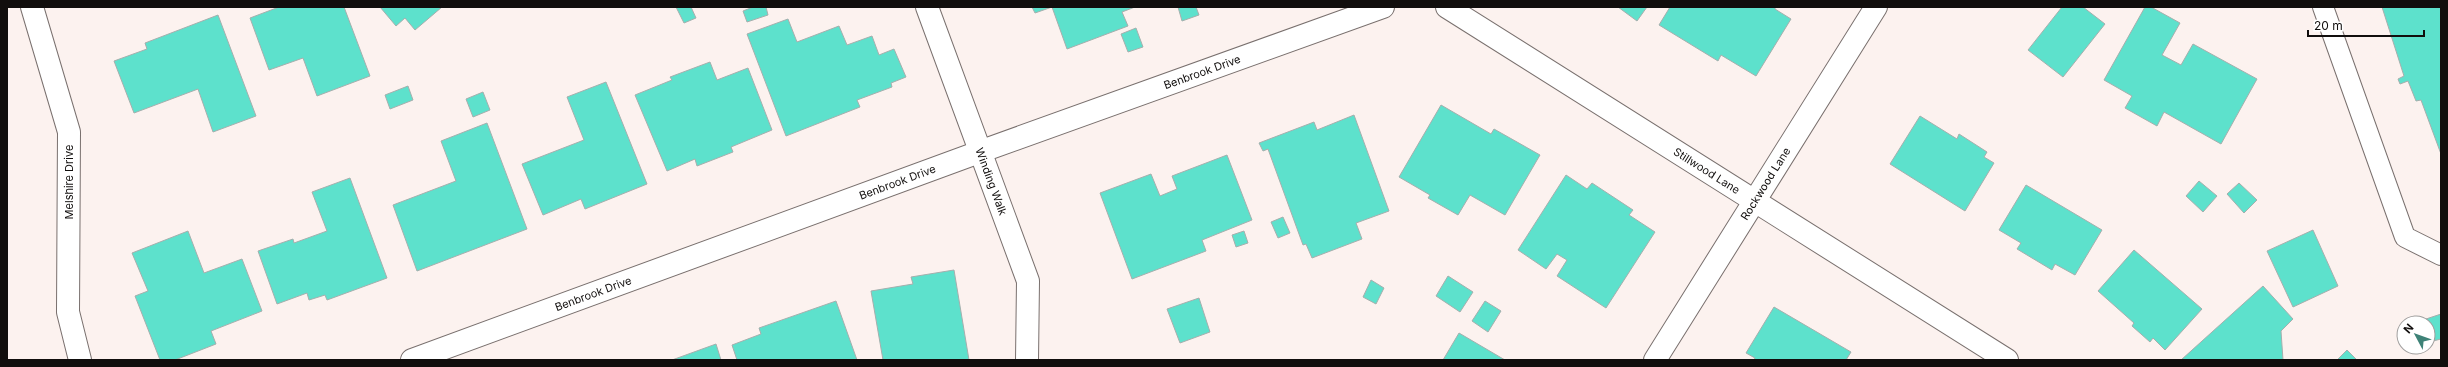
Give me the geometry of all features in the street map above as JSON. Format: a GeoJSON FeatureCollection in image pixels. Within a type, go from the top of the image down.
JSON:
{"type":"FeatureCollection","features":[{"type":"Feature","properties":{"kind":"street","name":"Melshire Drive"},"geometry":{"type":"LineString","coordinates":[[32,7],[69,132],[68,312],[80,360]]}},
{"type":"Feature","properties":{"kind":"street","name":"Winding Walk"},"geometry":{"type":"LineString","coordinates":[[927,7],[982,151],[1028,281],[1027,360]]}},
{"type":"Feature","properties":{"kind":"street","name":"Benbrook Drive"},"geometry":{"type":"LineString","coordinates":[[412,360],[982,151],[1383,7]]}},
{"type":"Feature","properties":{"kind":"street","name":"Stillwood Lane"},"geometry":{"type":"LineString","coordinates":[[1447,7],[2008,360]]}},
{"type":"Feature","properties":{"kind":"street","name":"Rockwood Lane"},"geometry":{"type":"LineString","coordinates":[[1655,360],[1876,7]]}},
{"type":"Feature","properties":{"kind":"lane"},"geometry":{"type":"LineString","coordinates":[[2323,7],[2405,237],[2441,255]]}},
{"type":"Feature","properties":{"kind":"building"},"geometry":{"type":"Polygon","coordinates":[[[279,7],[344,7],[370,76],[317,96],[303,58],[269,70],[250,18],[279,7]]]}},
{"type":"Feature","properties":{"kind":"building"},"geometry":{"type":"Polygon","coordinates":[[[380,7],[442,7],[415,30],[405,18],[396,26],[380,7]]]}},
{"type":"Feature","properties":{"kind":"building"},"geometry":{"type":"Polygon","coordinates":[[[676,7],[691,7],[696,18],[684,23],[676,7]]]}},
{"type":"Feature","properties":{"kind":"building"},"geometry":{"type":"Polygon","coordinates":[[[753,7],[766,7],[768,15],[747,22],[743,11],[753,7]]]}},
{"type":"Feature","properties":{"kind":"building"},"geometry":{"type":"Polygon","coordinates":[[[1032,7],[1052,7],[1035,13],[1032,7]]]}},
{"type":"Feature","properties":{"kind":"building"},"geometry":{"type":"Polygon","coordinates":[[[1052,7],[1135,7],[1122,12],[1128,26],[1067,49],[1052,7]]]}},
{"type":"Feature","properties":{"kind":"building"},"geometry":{"type":"Polygon","coordinates":[[[1178,7],[1196,7],[1199,15],[1182,21],[1178,7]]]}},
{"type":"Feature","properties":{"kind":"building"},"geometry":{"type":"Polygon","coordinates":[[[1618,7],[1647,7],[1637,21],[1618,7]]]}},
{"type":"Feature","properties":{"kind":"building"},"geometry":{"type":"Polygon","coordinates":[[[1670,7],[1775,7],[1775,9],[1791,19],[1756,76],[1721,55],[1718,61],[1659,25],[1670,7]]]}},
{"type":"Feature","properties":{"kind":"building"},"geometry":{"type":"Polygon","coordinates":[[[2062,7],[2083,7],[2105,24],[2063,77],[2028,50],[2062,7]]]}},
{"type":"Feature","properties":{"kind":"building"},"geometry":{"type":"Polygon","coordinates":[[[2145,7],[2151,7],[2180,23],[2162,55],[2181,65],[2193,44],[2257,79],[2221,144],[2164,112],[2157,126],[2125,108],[2132,96],[2104,80],[2145,7]]]}},
{"type":"Feature","properties":{"kind":"building"},"geometry":{"type":"Polygon","coordinates":[[[2382,7],[2441,7],[2441,154],[2421,100],[2416,101],[2408,81],[2400,84],[2398,79],[2404,76],[2382,7]]]}},
{"type":"Feature","properties":{"kind":"building"},"geometry":{"type":"Polygon","coordinates":[[[218,15],[256,116],[213,132],[198,89],[134,113],[114,61],[147,49],[145,43],[218,15]]]}},
{"type":"Feature","properties":{"kind":"building"},"geometry":{"type":"Polygon","coordinates":[[[788,19],[797,42],[839,26],[847,45],[872,36],[879,55],[894,49],[906,77],[891,83],[892,87],[857,100],[860,107],[786,136],[747,34],[788,19]]]}},
{"type":"Feature","properties":{"kind":"building"},"geometry":{"type":"Polygon","coordinates":[[[1136,28],[1143,47],[1128,52],[1121,34],[1136,28]]]}},
{"type":"Feature","properties":{"kind":"building"},"geometry":{"type":"Polygon","coordinates":[[[710,62],[717,80],[748,68],[772,130],[731,147],[733,152],[697,166],[695,159],[667,171],[635,95],[672,80],[670,77],[710,62]]]}},
{"type":"Feature","properties":{"kind":"building"},"geometry":{"type":"Polygon","coordinates":[[[606,82],[647,184],[585,209],[581,199],[543,215],[522,164],[584,140],[567,97],[606,82]]]}},
{"type":"Feature","properties":{"kind":"building"},"geometry":{"type":"Polygon","coordinates":[[[408,86],[413,100],[390,109],[385,95],[408,86]]]}},
{"type":"Feature","properties":{"kind":"building"},"geometry":{"type":"Polygon","coordinates":[[[483,92],[490,110],[473,117],[466,99],[483,92]]]}},
{"type":"Feature","properties":{"kind":"building"},"geometry":{"type":"Polygon","coordinates":[[[1441,105],[1491,134],[1494,129],[1540,155],[1505,215],[1470,195],[1458,215],[1428,198],[1430,195],[1399,177],[1441,105]]]}},
{"type":"Feature","properties":{"kind":"building"},"geometry":{"type":"Polygon","coordinates":[[[1354,115],[1389,211],[1356,223],[1362,239],[1312,258],[1306,244],[1303,245],[1268,149],[1263,151],[1259,143],[1314,122],[1317,130],[1354,115]]]}},
{"type":"Feature","properties":{"kind":"building"},"geometry":{"type":"Polygon","coordinates":[[[1920,116],[1957,139],[1959,134],[1987,152],[1984,157],[1994,163],[1965,211],[1890,164],[1920,116]]]}},
{"type":"Feature","properties":{"kind":"building"},"geometry":{"type":"Polygon","coordinates":[[[487,123],[527,229],[417,271],[393,205],[456,181],[441,141],[487,123]]]}},
{"type":"Feature","properties":{"kind":"building"},"geometry":{"type":"Polygon","coordinates":[[[1227,155],[1252,220],[1202,240],[1206,251],[1132,279],[1100,193],[1151,174],[1160,196],[1177,189],[1172,176],[1227,155]]]}},
{"type":"Feature","properties":{"kind":"building"},"geometry":{"type":"Polygon","coordinates":[[[1566,175],[1587,189],[1592,183],[1633,210],[1629,215],[1655,232],[1606,308],[1557,276],[1567,260],[1557,254],[1546,269],[1518,250],[1566,175]]]}},
{"type":"Feature","properties":{"kind":"building"},"geometry":{"type":"Polygon","coordinates":[[[350,178],[387,278],[327,300],[325,295],[309,300],[307,293],[277,304],[258,251],[293,239],[294,243],[327,231],[312,192],[350,178]]]}},
{"type":"Feature","properties":{"kind":"building"},"geometry":{"type":"Polygon","coordinates":[[[2199,181],[2217,196],[2203,212],[2186,196],[2199,181]]]}},
{"type":"Feature","properties":{"kind":"building"},"geometry":{"type":"Polygon","coordinates":[[[2239,183],[2257,200],[2244,213],[2227,194],[2239,183]]]}},
{"type":"Feature","properties":{"kind":"building"},"geometry":{"type":"Polygon","coordinates":[[[2026,185],[2102,230],[2075,275],[2055,264],[2052,270],[2017,249],[2021,243],[1999,230],[2026,185]]]}},
{"type":"Feature","properties":{"kind":"building"},"geometry":{"type":"Polygon","coordinates":[[[1283,217],[1290,233],[1278,238],[1271,222],[1283,217]]]}},
{"type":"Feature","properties":{"kind":"building"},"geometry":{"type":"Polygon","coordinates":[[[2313,230],[2338,286],[2293,307],[2267,251],[2313,230]]]}},
{"type":"Feature","properties":{"kind":"building"},"geometry":{"type":"Polygon","coordinates":[[[188,231],[204,273],[242,259],[262,311],[211,331],[216,344],[175,360],[160,360],[135,296],[148,291],[132,253],[188,231]]]}},
{"type":"Feature","properties":{"kind":"building"},"geometry":{"type":"Polygon","coordinates":[[[1244,231],[1248,243],[1236,247],[1232,235],[1244,231]]]}},
{"type":"Feature","properties":{"kind":"building"},"geometry":{"type":"Polygon","coordinates":[[[2134,250],[2202,309],[2165,350],[2153,338],[2150,342],[2132,326],[2134,323],[2098,291],[2134,250]]]}},
{"type":"Feature","properties":{"kind":"building"},"geometry":{"type":"Polygon","coordinates":[[[954,270],[969,360],[883,360],[871,291],[913,284],[911,277],[954,270]]]}},
{"type":"Feature","properties":{"kind":"building"},"geometry":{"type":"Polygon","coordinates":[[[1448,276],[1473,292],[1460,312],[1436,296],[1448,276]]]}},
{"type":"Feature","properties":{"kind":"building"},"geometry":{"type":"Polygon","coordinates":[[[1371,280],[1384,288],[1376,304],[1363,297],[1371,280]]]}},
{"type":"Feature","properties":{"kind":"building"},"geometry":{"type":"Polygon","coordinates":[[[2263,286],[2293,319],[2281,331],[2283,360],[2181,360],[2263,286]]]}},
{"type":"Feature","properties":{"kind":"building"},"geometry":{"type":"Polygon","coordinates":[[[1199,298],[1210,332],[1180,343],[1167,309],[1199,298]]]}},
{"type":"Feature","properties":{"kind":"building"},"geometry":{"type":"Polygon","coordinates":[[[836,301],[857,360],[737,360],[732,345],[761,334],[759,328],[836,301]]]}},
{"type":"Feature","properties":{"kind":"building"},"geometry":{"type":"Polygon","coordinates":[[[1485,301],[1501,311],[1488,332],[1472,321],[1485,301]]]}},
{"type":"Feature","properties":{"kind":"building"},"geometry":{"type":"Polygon","coordinates":[[[1774,307],[1851,352],[1846,360],[1754,360],[1755,358],[1746,353],[1774,307]]]}},
{"type":"Feature","properties":{"kind":"building"},"geometry":{"type":"Polygon","coordinates":[[[2441,314],[2441,339],[2436,340],[2436,316],[2441,314]]]}},
{"type":"Feature","properties":{"kind":"building"},"geometry":{"type":"Polygon","coordinates":[[[1459,333],[1505,360],[1443,360],[1459,333]]]}},
{"type":"Feature","properties":{"kind":"building"},"geometry":{"type":"Polygon","coordinates":[[[716,344],[721,360],[672,360],[716,344]]]}},
{"type":"Feature","properties":{"kind":"building"},"geometry":{"type":"Polygon","coordinates":[[[2347,350],[2357,360],[2337,360],[2347,350]]]}}]}
